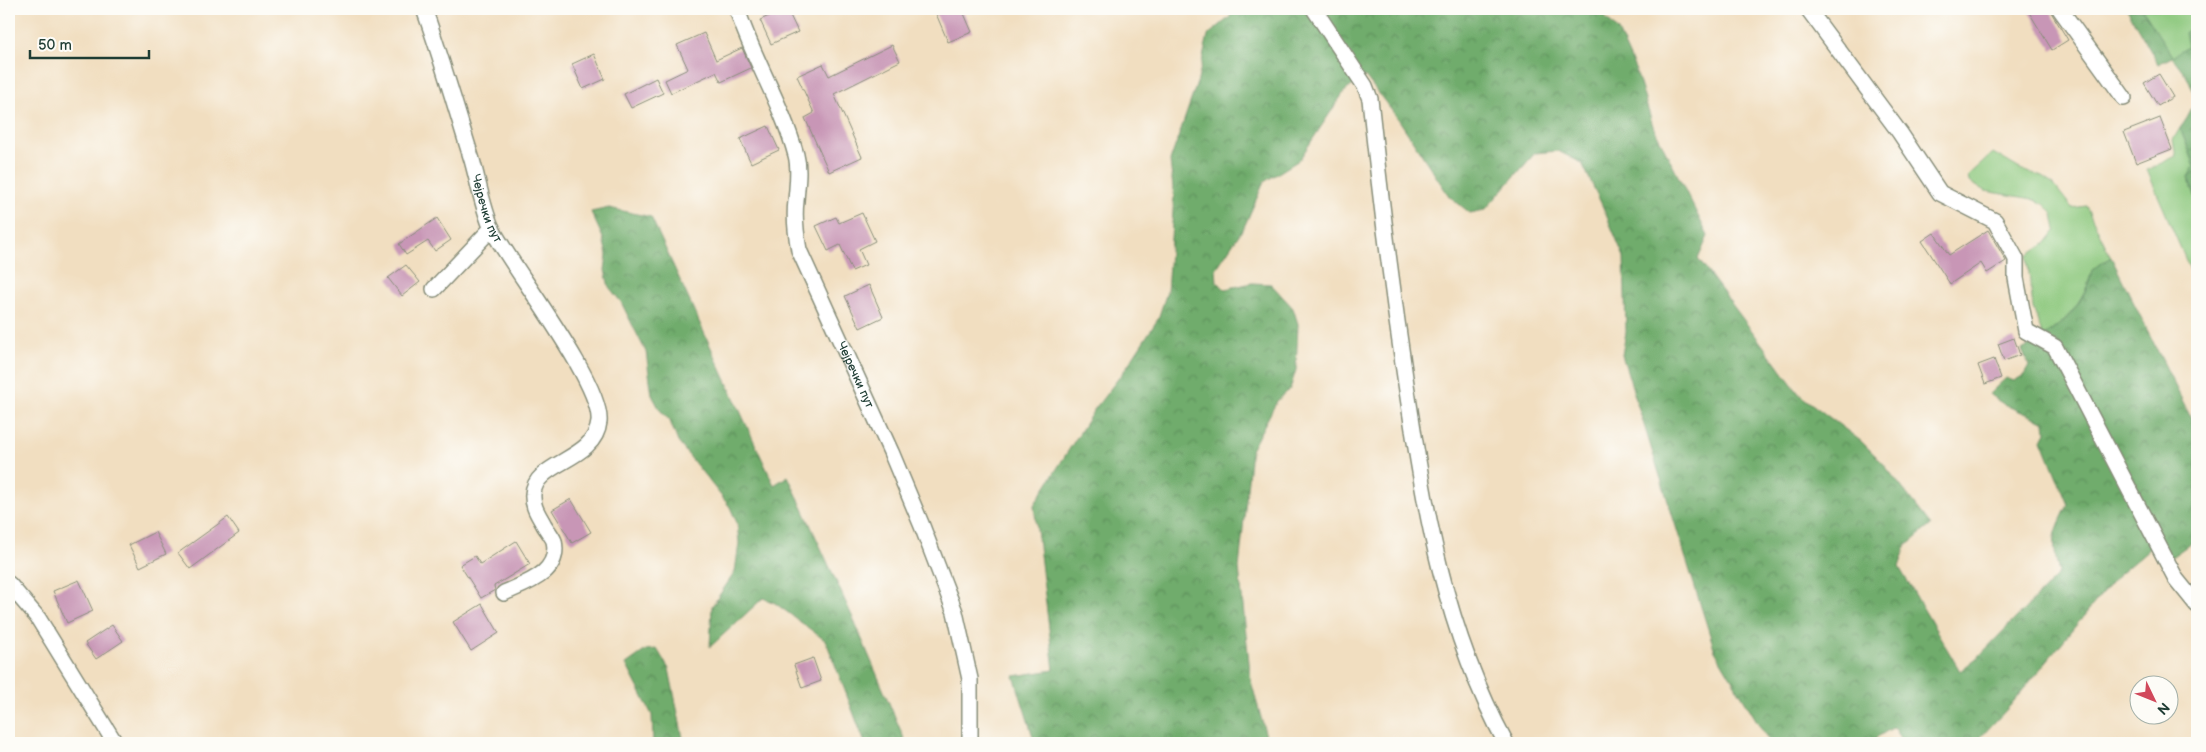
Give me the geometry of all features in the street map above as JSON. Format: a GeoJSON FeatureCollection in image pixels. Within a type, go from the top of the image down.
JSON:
{"type":"FeatureCollection","features":[{"type":"Feature","properties":{"kind":"street","name":"Чејречки пут"},"geometry":{"type":"LineString","coordinates":[[424,9],[440,55],[492,228],[583,374],[595,403],[599,422],[593,441],[582,451],[546,473],[538,481],[533,492],[533,506],[554,540],[554,556],[549,567],[540,576],[504,593]]}},
{"type":"Feature","properties":{"kind":"street","name":"Чејречки пут"},"geometry":{"type":"LineString","coordinates":[[737,9],[787,128],[796,156],[798,174],[795,217],[799,250],[895,461],[955,612],[970,679],[970,743]]}},
{"type":"Feature","properties":{"kind":"street"},"geometry":{"type":"LineString","coordinates":[[1314,9],[1364,86],[1370,99],[1399,335],[1423,496],[1447,598],[1470,667],[1506,743]]}},
{"type":"Feature","properties":{"kind":"street"},"geometry":{"type":"LineString","coordinates":[[1808,9],[1900,133],[1940,193],[1946,198],[1995,221],[2016,258],[2016,278],[2026,331],[2056,347],[2176,579],[2197,605]]}},
{"type":"Feature","properties":{"kind":"street"},"geometry":{"type":"LineString","coordinates":[[2060,9],[2124,98]]}},
{"type":"Feature","properties":{"kind":"street"},"geometry":{"type":"LineString","coordinates":[[434,289],[492,228]]}},
{"type":"Feature","properties":{"kind":"street"},"geometry":{"type":"LineString","coordinates":[[9,584],[38,618],[115,743]]}},
{"type":"Feature","properties":{"kind":"green space"},"geometry":{"type":"Polygon","coordinates":[[[1233,9],[1598,9],[1618,31],[1636,71],[1653,126],[1708,236],[1698,259],[1800,395],[1862,442],[1882,462],[1931,525],[1906,546],[1899,567],[1960,671],[1979,656],[2059,574],[2055,553],[2055,538],[2068,505],[2042,440],[2046,432],[2045,422],[2008,406],[1989,394],[2006,378],[2014,381],[2024,375],[2029,366],[2022,350],[2046,335],[2067,318],[2082,297],[2092,270],[2111,257],[2197,430],[2197,539],[2170,558],[2157,542],[2115,578],[2009,707],[1975,743],[1904,743],[1894,727],[1867,743],[1770,743],[1715,651],[1622,355],[1626,332],[1624,257],[1582,163],[1558,151],[1535,153],[1485,210],[1470,213],[1449,196],[1399,120],[1365,76],[1344,92],[1299,160],[1264,182],[1244,227],[1216,269],[1217,282],[1225,289],[1252,283],[1271,284],[1293,308],[1298,324],[1296,370],[1290,389],[1277,401],[1251,450],[1239,568],[1251,681],[1268,743],[1035,743],[1014,676],[1054,670],[1034,505],[1094,410],[1124,371],[1158,319],[1167,292],[1174,197],[1170,161],[1198,80],[1208,35],[1230,17],[1233,9]]]}},
{"type":"Feature","properties":{"kind":"green space"},"geometry":{"type":"Polygon","coordinates":[[[2127,9],[2142,9],[2172,56],[2188,46],[2185,33],[2191,26],[2197,26],[2197,202],[2188,177],[2195,165],[2180,128],[2192,108],[2193,91],[2190,83],[2172,57],[2158,64],[2127,9]]]}},
{"type":"Feature","properties":{"kind":"green space"},"geometry":{"type":"Polygon","coordinates":[[[2142,9],[2197,9],[2197,26],[2191,26],[2188,46],[2172,57],[2142,9]]]}},
{"type":"Feature","properties":{"kind":"green space"},"geometry":{"type":"Polygon","coordinates":[[[2180,128],[2195,166],[2188,177],[2197,202],[2197,286],[2147,170],[2176,156],[2173,140],[2180,128]]]}},
{"type":"Feature","properties":{"kind":"green space"},"geometry":{"type":"Polygon","coordinates":[[[1993,153],[2020,169],[2042,177],[2054,185],[2072,208],[2086,206],[2111,257],[2092,270],[2089,282],[2080,301],[2068,316],[2043,337],[2033,308],[2027,256],[2045,244],[2056,230],[2053,214],[2044,204],[2033,199],[1985,191],[1969,182],[1968,176],[1993,153]]]}},
{"type":"Feature","properties":{"kind":"green space"},"geometry":{"type":"Polygon","coordinates":[[[609,208],[651,217],[774,485],[788,476],[852,616],[906,743],[865,743],[826,641],[775,603],[763,598],[710,647],[712,606],[735,572],[739,543],[737,523],[730,507],[678,442],[670,421],[660,410],[652,395],[646,352],[621,302],[609,287],[605,270],[607,255],[603,238],[591,212],[609,208]]]}},
{"type":"Feature","properties":{"kind":"green space"},"geometry":{"type":"Polygon","coordinates":[[[657,649],[669,669],[684,743],[653,743],[652,715],[626,664],[646,650],[657,649]]]}},
{"type":"Feature","properties":{"kind":"building"},"geometry":{"type":"Polygon","coordinates":[[[787,9],[798,32],[771,44],[760,20],[787,9]]]}},
{"type":"Feature","properties":{"kind":"building"},"geometry":{"type":"Polygon","coordinates":[[[934,9],[962,9],[972,32],[948,42],[934,9]]]}},
{"type":"Feature","properties":{"kind":"building"},"geometry":{"type":"Polygon","coordinates":[[[2027,9],[2049,9],[2068,40],[2052,50],[2027,9]]]}},
{"type":"Feature","properties":{"kind":"building"},"geometry":{"type":"Polygon","coordinates":[[[704,33],[716,60],[742,48],[751,68],[721,82],[716,72],[671,93],[665,80],[688,69],[677,45],[704,33]]]}},
{"type":"Feature","properties":{"kind":"building"},"geometry":{"type":"Polygon","coordinates":[[[892,45],[900,61],[834,94],[862,157],[829,172],[805,118],[814,113],[797,76],[823,64],[829,76],[892,45]]]}},
{"type":"Feature","properties":{"kind":"building"},"geometry":{"type":"Polygon","coordinates":[[[594,54],[605,79],[583,89],[572,64],[594,54]]]}},
{"type":"Feature","properties":{"kind":"building"},"geometry":{"type":"Polygon","coordinates":[[[2159,74],[2173,97],[2158,106],[2144,83],[2159,74]]]}},
{"type":"Feature","properties":{"kind":"building"},"geometry":{"type":"Polygon","coordinates":[[[656,78],[663,93],[631,108],[624,94],[656,78]]]}},
{"type":"Feature","properties":{"kind":"building"},"geometry":{"type":"Polygon","coordinates":[[[2160,118],[2172,149],[2136,163],[2124,132],[2160,118]]]}},
{"type":"Feature","properties":{"kind":"building"},"geometry":{"type":"Polygon","coordinates":[[[768,126],[779,150],[751,163],[740,139],[768,126]]]}},
{"type":"Feature","properties":{"kind":"building"},"geometry":{"type":"Polygon","coordinates":[[[862,213],[875,241],[859,249],[866,265],[852,271],[840,245],[828,251],[816,226],[836,217],[839,223],[862,213]]]}},
{"type":"Feature","properties":{"kind":"building"},"geometry":{"type":"Polygon","coordinates":[[[437,218],[451,240],[435,251],[428,241],[406,255],[399,244],[437,218]]]}},
{"type":"Feature","properties":{"kind":"building"},"geometry":{"type":"Polygon","coordinates":[[[1988,230],[2006,261],[1987,273],[1981,263],[1950,284],[1922,241],[1934,233],[1949,255],[1988,230]]]}},
{"type":"Feature","properties":{"kind":"building"},"geometry":{"type":"Polygon","coordinates":[[[406,265],[420,282],[402,296],[388,278],[406,265]]]}},
{"type":"Feature","properties":{"kind":"building"},"geometry":{"type":"Polygon","coordinates":[[[869,285],[883,317],[860,328],[845,296],[869,285]]]}},
{"type":"Feature","properties":{"kind":"building"},"geometry":{"type":"Polygon","coordinates":[[[2014,338],[2020,355],[2004,361],[1998,344],[2014,338]]]}},
{"type":"Feature","properties":{"kind":"building"},"geometry":{"type":"Polygon","coordinates":[[[1994,359],[2001,378],[1985,384],[1978,365],[1994,359]]]}},
{"type":"Feature","properties":{"kind":"building"},"geometry":{"type":"Polygon","coordinates":[[[571,499],[591,532],[572,543],[552,510],[571,499]]]}},
{"type":"Feature","properties":{"kind":"building"},"geometry":{"type":"Polygon","coordinates":[[[228,517],[239,533],[190,569],[178,553],[228,517]]]}},
{"type":"Feature","properties":{"kind":"building"},"geometry":{"type":"Polygon","coordinates":[[[155,532],[166,554],[140,567],[129,545],[155,532]]]}},
{"type":"Feature","properties":{"kind":"building"},"geometry":{"type":"Polygon","coordinates":[[[516,541],[530,564],[494,586],[495,590],[481,598],[460,565],[475,556],[480,564],[516,541]]]}},
{"type":"Feature","properties":{"kind":"building"},"geometry":{"type":"Polygon","coordinates":[[[79,580],[93,611],[67,623],[53,591],[79,580]]]}},
{"type":"Feature","properties":{"kind":"building"},"geometry":{"type":"Polygon","coordinates":[[[482,604],[499,633],[471,651],[453,622],[482,604]]]}},
{"type":"Feature","properties":{"kind":"building"},"geometry":{"type":"Polygon","coordinates":[[[112,625],[123,641],[96,659],[85,643],[112,625]]]}},
{"type":"Feature","properties":{"kind":"building"},"geometry":{"type":"Polygon","coordinates":[[[813,658],[821,681],[802,688],[794,665],[813,658]]]}}]}
